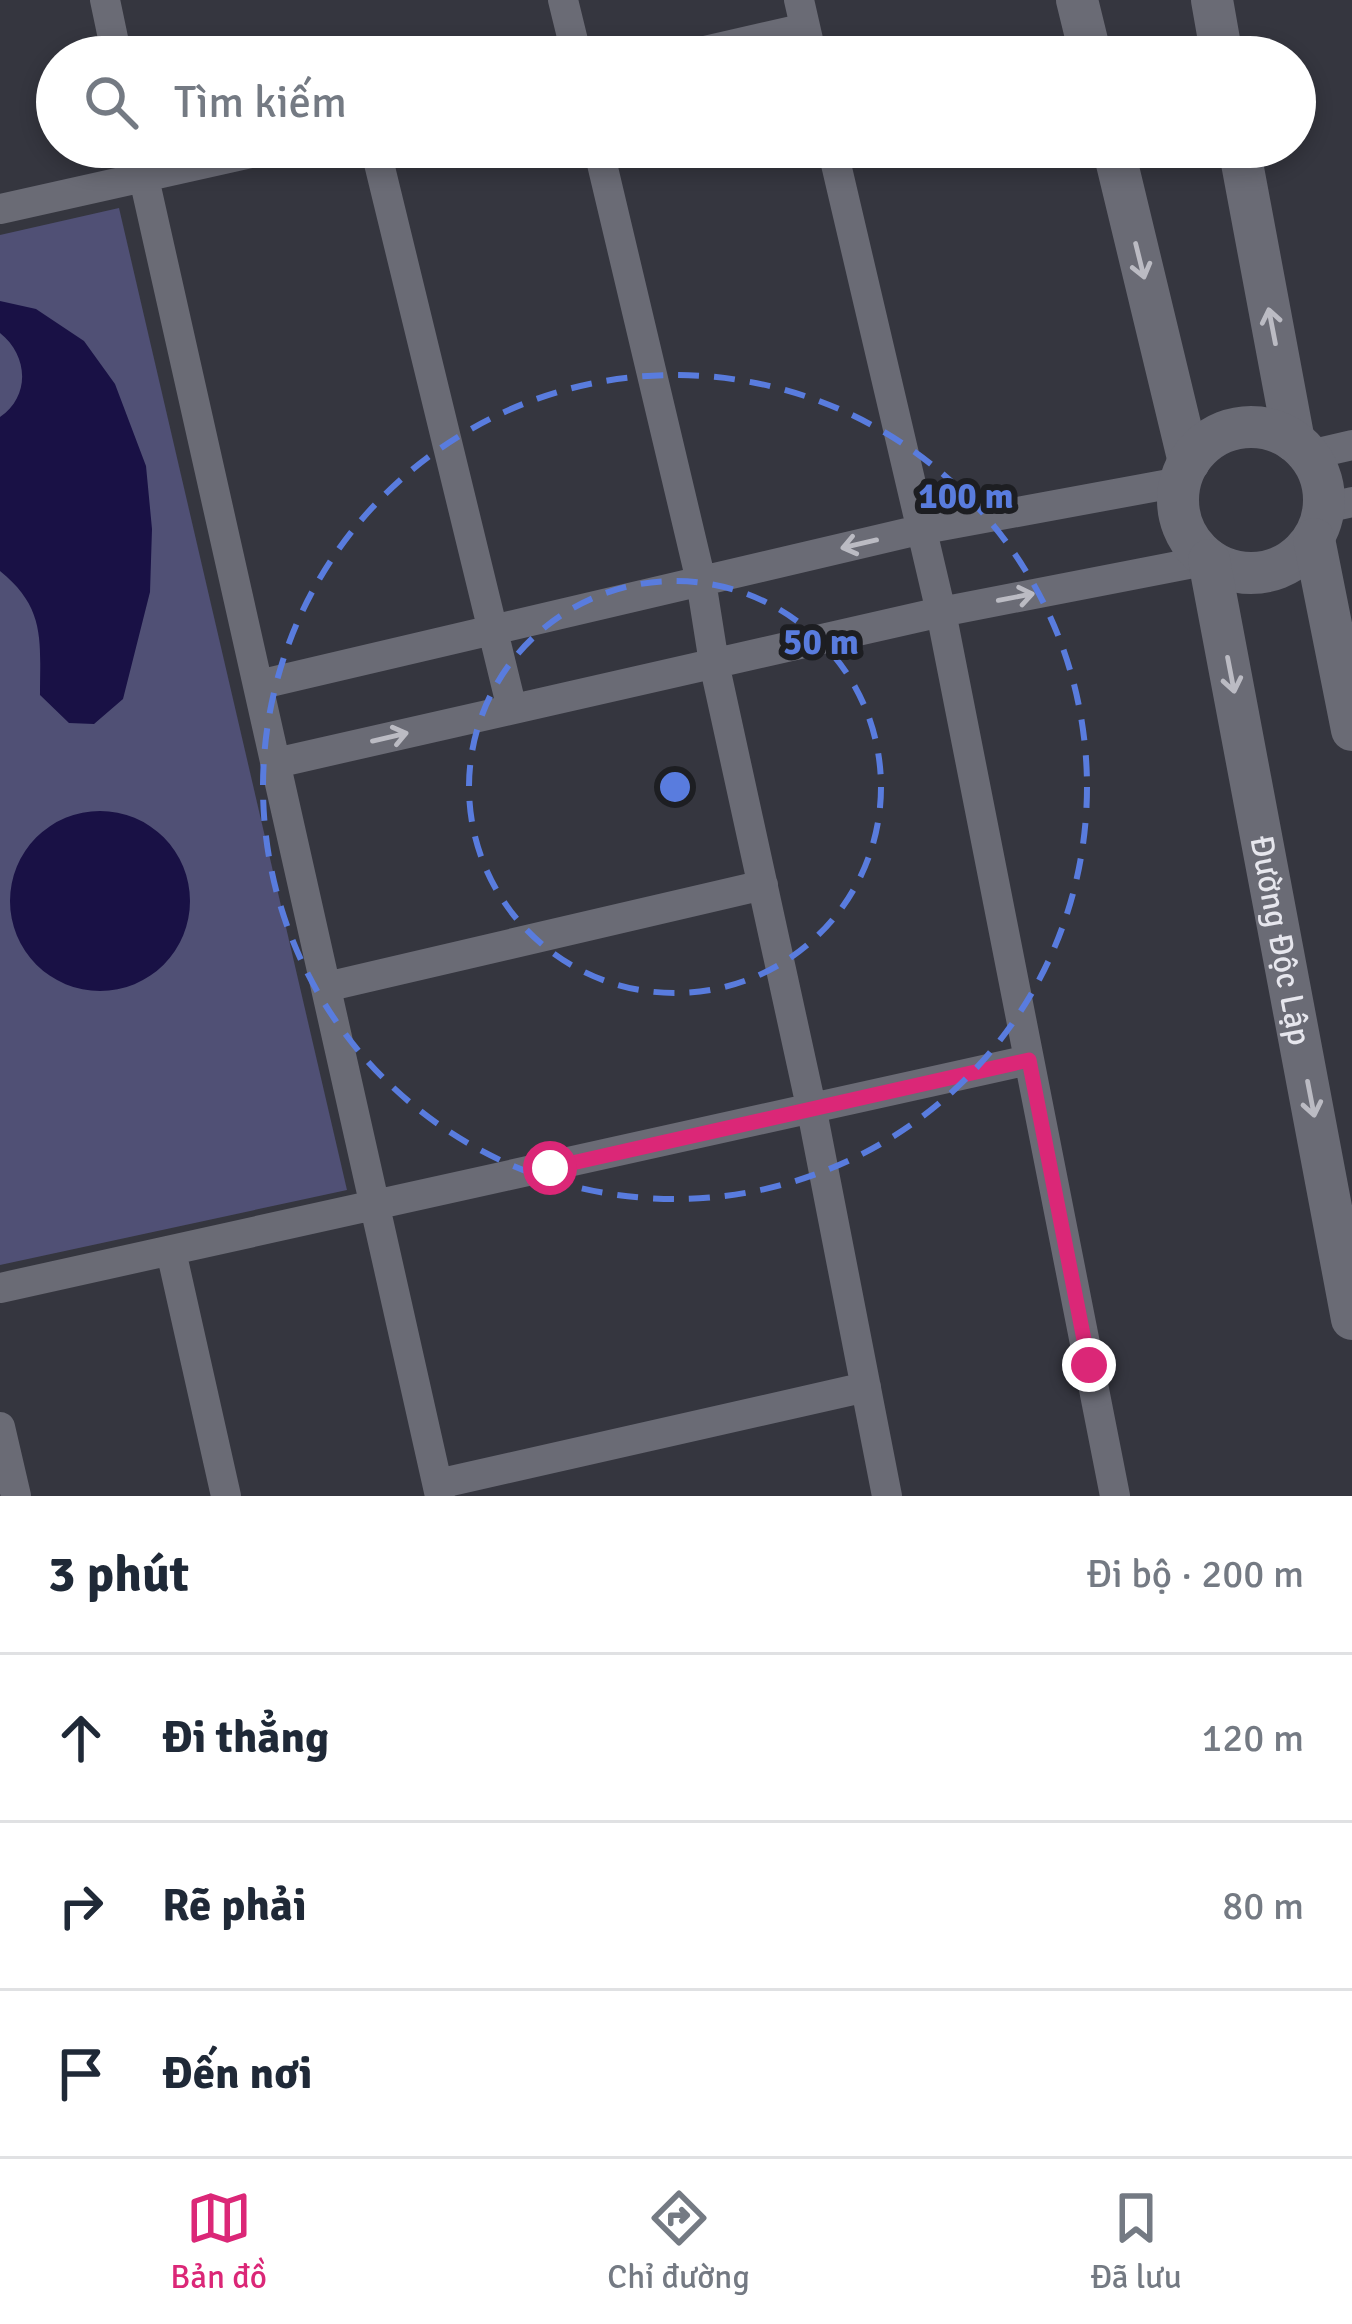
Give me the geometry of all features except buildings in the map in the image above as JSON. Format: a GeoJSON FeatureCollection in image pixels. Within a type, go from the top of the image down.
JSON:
{"type":"FeatureCollection","features":[{"type":"Feature","properties":{"kind":"street"},"geometry":{"type":"LineString","coordinates":[[104,0],[112,36]]}},
{"type":"Feature","properties":{"kind":"street"},"geometry":{"type":"LineString","coordinates":[[563,0],[572,36]]}},
{"type":"Feature","properties":{"kind":"street"},"geometry":{"type":"LineString","coordinates":[[1077,0],[1086,36]]}},
{"type":"Feature","properties":{"kind":"street"},"geometry":{"type":"LineString","coordinates":[[1212,0],[1218,36]]}},
{"type":"Feature","properties":{"kind":"street"},"geometry":{"type":"LineString","coordinates":[[770,36],[805,28]]}},
{"type":"Feature","properties":{"kind":"street"},"geometry":{"type":"LineString","coordinates":[[0,209],[123,168]]}},
{"type":"Feature","properties":{"kind":"street"},"geometry":{"type":"LineString","coordinates":[[142,168],[439,1490],[866,1387]]}},
{"type":"Feature","properties":{"kind":"street"},"geometry":{"type":"LineString","coordinates":[[380,168],[512,710]]}},
{"type":"Feature","properties":{"kind":"street"},"geometry":{"type":"LineString","coordinates":[[603,168],[701,581],[714,664],[812,1111],[887,1496]]}},
{"type":"Feature","properties":{"kind":"street"},"geometry":{"type":"LineString","coordinates":[[837,168],[940,612],[1115,1496]]}},
{"type":"Feature","properties":{"kind":"street"},"geometry":{"type":"LineString","coordinates":[[1118,168],[1184,472],[1178,504],[1182,525],[1193,544],[1230,571],[1254,574],[1277,569],[1298,557],[1331,517]]}},
{"type":"Feature","properties":{"kind":"street"},"geometry":{"type":"LineString","coordinates":[[1243,168],[1302,448],[1320,475],[1331,517],[1352,730]]}},
{"type":"Feature","properties":{"kind":"street"},"geometry":{"type":"LineString","coordinates":[[258,685],[1184,472],[1205,444],[1225,432],[1272,430],[1302,448],[1352,445]]}},
{"type":"Feature","properties":{"kind":"street"},"geometry":{"type":"LineString","coordinates":[[276,763],[940,612],[1209,560]]}},
{"type":"Feature","properties":{"kind":"street","name":"Đường Độc Lập"},"geometry":{"type":"LineString","coordinates":[[1209,560],[1352,1319]]}},
{"type":"Feature","properties":{"kind":"street"},"geometry":{"type":"LineString","coordinates":[[326,987],[763,885]]}},
{"type":"Feature","properties":{"kind":"street"},"geometry":{"type":"LineString","coordinates":[[0,1288],[1029,1060]]}},
{"type":"Feature","properties":{"kind":"street"},"geometry":{"type":"LineString","coordinates":[[171,1251],[226,1496]]}},
{"type":"Feature","properties":{"kind":"street"},"geometry":{"type":"LineString","coordinates":[[0,1427],[16,1496]]}},
{"type":"Feature","properties":{"kind":"shaded area"},"geometry":{"type":"Polygon","coordinates":[[[119,208],[347,1190],[0,1265],[0,235],[119,208]]]}},
{"type":"Feature","properties":{"kind":"shaded area"},"geometry":{"type":"Polygon","coordinates":[[[0,301],[36,309],[84,341],[115,384],[146,466],[152,529],[150,592],[123,699],[94,724],[69,723],[40,695],[33,612],[0,571],[0,417],[17,398],[22,375],[16,352],[0,333],[0,301]]]}},
{"type":"Feature","properties":{"kind":"shaded area"},"geometry":{"type":"Polygon","coordinates":[[[100,811],[135,818],[164,837],[183,866],[190,901],[183,936],[164,965],[135,984],[100,991],[65,984],[36,965],[17,936],[10,901],[17,866],[36,837],[65,818],[100,811]]]}},
{"type":"Feature","properties":{"kind":"route"},"geometry":{"type":"LineString","coordinates":[[550,1168],[1029,1060],[1089,1365]]}}]}
